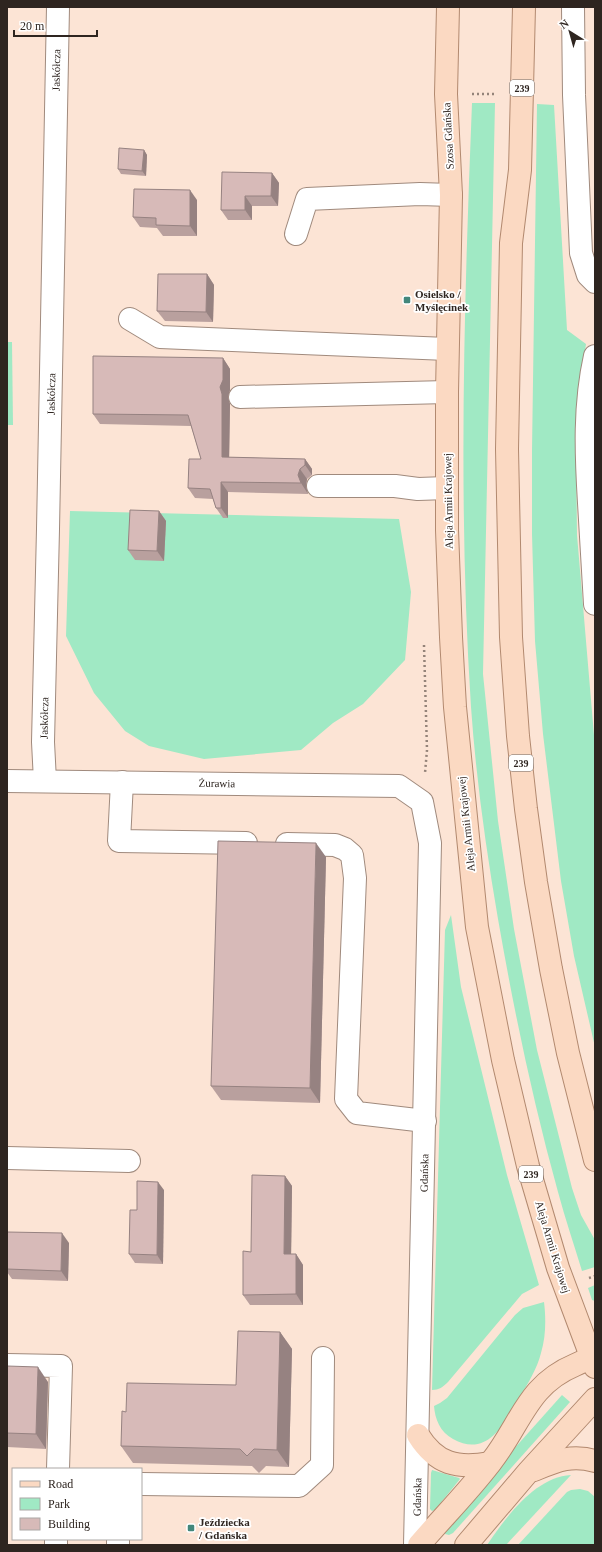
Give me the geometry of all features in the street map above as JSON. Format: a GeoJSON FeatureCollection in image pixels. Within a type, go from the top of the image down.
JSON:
{"type":"FeatureCollection","features":[{"type":"Feature","properties":{"kind":"main road","name":"Szosa Gdańska"},"geometry":{"type":"LineString","coordinates":[[448,7],[446,94],[451,196],[449,266]]}},
{"type":"Feature","properties":{"kind":"main road","name":"239"},"geometry":{"type":"LineString","coordinates":[[524,7],[520,170],[510,263],[507,449],[511,637],[518,736],[526,809],[551,969],[568,1053],[595,1160]]}},
{"type":"Feature","properties":{"kind":"main road","name":"Aleja Armii Krajowej"},"geometry":{"type":"LineString","coordinates":[[449,266],[446,392],[451,631],[458,739],[477,927],[503,1060],[526,1158],[558,1268],[594,1361]]}},
{"type":"Feature","properties":{"kind":"main road","name":"Gdańska"},"geometry":{"type":"LineString","coordinates":[[419,1545],[490,1463],[507,1441],[527,1404],[538,1389],[564,1370],[594,1361]]}},
{"type":"Feature","properties":{"kind":"main road"},"geometry":{"type":"LineString","coordinates":[[466,1545],[595,1399]]}},
{"type":"Feature","properties":{"kind":"main road"},"geometry":{"type":"LineString","coordinates":[[418,1435],[435,1455],[447,1462],[460,1466],[474,1466],[490,1463]]}},
{"type":"Feature","properties":{"kind":"main road"},"geometry":{"type":"LineString","coordinates":[[529,1472],[565,1458],[595,1461]]}},
{"type":"Feature","properties":{"kind":"street","name":"Jaskółcza"},"geometry":{"type":"LineString","coordinates":[[45,781],[43,742],[49,521],[58,7]]}},
{"type":"Feature","properties":{"kind":"street"},"geometry":{"type":"LineString","coordinates":[[573,7],[574,95],[581,253],[588,275],[595,282]]}},
{"type":"Feature","properties":{"kind":"street"},"geometry":{"type":"LineString","coordinates":[[296,234],[307,199],[420,194],[451,196]]}},
{"type":"Feature","properties":{"kind":"street"},"geometry":{"type":"LineString","coordinates":[[130,319],[160,337],[447,349]]}},
{"type":"Feature","properties":{"kind":"street"},"geometry":{"type":"LineString","coordinates":[[595,356],[588,400],[586,448],[595,604]]}},
{"type":"Feature","properties":{"kind":"street"},"geometry":{"type":"LineString","coordinates":[[240,397],[446,392]]}},
{"type":"Feature","properties":{"kind":"street"},"geometry":{"type":"LineString","coordinates":[[318,486],[395,486],[418,489],[447,488]]}},
{"type":"Feature","properties":{"kind":"street","name":"Żurawia"},"geometry":{"type":"LineString","coordinates":[[7,781],[399,786],[422,802]]}},
{"type":"Feature","properties":{"kind":"street"},"geometry":{"type":"LineString","coordinates":[[122,782],[119,841],[335,845],[345,849],[352,855],[355,878],[346,1099],[357,1113],[425,1121]]}},
{"type":"Feature","properties":{"kind":"street","name":"Gdańska"},"geometry":{"type":"LineString","coordinates":[[415,1545],[430,843],[422,802]]}},
{"type":"Feature","properties":{"kind":"street"},"geometry":{"type":"LineString","coordinates":[[7,1158],[129,1161]]}},
{"type":"Feature","properties":{"kind":"street"},"geometry":{"type":"LineString","coordinates":[[142,1484],[300,1486],[322,1465],[323,1358]]}},
{"type":"Feature","properties":{"kind":"street"},"geometry":{"type":"LineString","coordinates":[[7,1365],[61,1366],[58,1468]]}},
{"type":"Feature","properties":{"kind":"path"},"geometry":{"type":"LineString","coordinates":[[472,94],[496,94]]}},
{"type":"Feature","properties":{"kind":"path"},"geometry":{"type":"LineString","coordinates":[[422,802],[427,750],[424,632],[451,631]]}},
{"type":"Feature","properties":{"kind":"green space"},"geometry":{"type":"Polygon","coordinates":[[[472,103],[495,103],[483,674],[498,821],[514,929],[537,1050],[572,1188],[581,1215],[595,1240],[595,1267],[582,1271],[549,1158],[517,1022],[489,866],[473,734],[467,632],[463,481],[465,329],[472,103]]]}},
{"type":"Feature","properties":{"kind":"green space"},"geometry":{"type":"Polygon","coordinates":[[[537,104],[554,105],[567,330],[586,344],[578,396],[576,446],[577,535],[595,747],[595,1047],[574,956],[561,881],[543,734],[535,641],[532,534],[532,451],[537,104]]]}},
{"type":"Feature","properties":{"kind":"green space"},"geometry":{"type":"Polygon","coordinates":[[[7,342],[12,342],[13,425],[7,425],[7,342]]]}},
{"type":"Feature","properties":{"kind":"green space"},"geometry":{"type":"Polygon","coordinates":[[[70,511],[399,519],[411,592],[405,660],[363,704],[333,723],[301,750],[204,759],[149,746],[125,731],[94,693],[66,636],[70,511]]]}},
{"type":"Feature","properties":{"kind":"green space"},"geometry":{"type":"Polygon","coordinates":[[[451,915],[461,987],[507,1175],[539,1285],[522,1294],[448,1382],[441,1388],[432,1390],[445,930],[451,915]]]}},
{"type":"Feature","properties":{"kind":"green space"},"geometry":{"type":"Polygon","coordinates":[[[595,1285],[595,1301],[592,1300],[588,1288],[595,1285]]]}},
{"type":"Feature","properties":{"kind":"green space"},"geometry":{"type":"Polygon","coordinates":[[[544,1302],[545,1334],[539,1359],[529,1381],[502,1426],[486,1441],[476,1444],[465,1444],[448,1436],[439,1425],[434,1406],[447,1398],[515,1315],[523,1308],[544,1302]]]}},
{"type":"Feature","properties":{"kind":"green space"},"geometry":{"type":"Polygon","coordinates":[[[562,1395],[570,1402],[453,1533],[449,1535],[445,1534],[444,1530],[446,1525],[562,1395]]]}},
{"type":"Feature","properties":{"kind":"green space"},"geometry":{"type":"Polygon","coordinates":[[[432,1470],[460,1479],[435,1510],[432,1511],[430,1509],[432,1470]]]}},
{"type":"Feature","properties":{"kind":"green space"},"geometry":{"type":"Polygon","coordinates":[[[571,1475],[506,1545],[487,1545],[512,1511],[523,1500],[545,1483],[558,1477],[571,1475]]]}},
{"type":"Feature","properties":{"kind":"green space"},"geometry":{"type":"Polygon","coordinates":[[[580,1489],[588,1491],[595,1497],[595,1545],[518,1545],[567,1492],[580,1489]]]}},
{"type":"Feature","properties":{"kind":"building"},"geometry":{"type":"Polygon","coordinates":[[[119,148],[144,150],[142,171],[118,169],[119,148]]]}},
{"type":"Feature","properties":{"kind":"building"},"geometry":{"type":"Polygon","coordinates":[[[222,172],[272,173],[271,196],[245,196],[245,210],[221,210],[222,172]]]}},
{"type":"Feature","properties":{"kind":"building"},"geometry":{"type":"Polygon","coordinates":[[[134,189],[190,190],[190,226],[156,225],[156,218],[133,217],[134,189]]]}},
{"type":"Feature","properties":{"kind":"building"},"geometry":{"type":"Polygon","coordinates":[[[158,274],[207,274],[206,312],[157,311],[158,274]]]}},
{"type":"Feature","properties":{"kind":"building"},"geometry":{"type":"Polygon","coordinates":[[[93,356],[223,358],[223,380],[220,387],[222,394],[222,457],[305,459],[305,465],[300,469],[298,475],[301,483],[221,482],[221,508],[216,508],[210,489],[188,488],[189,459],[201,459],[188,415],[93,414],[93,356]]]}},
{"type":"Feature","properties":{"kind":"building"},"geometry":{"type":"Polygon","coordinates":[[[130,510],[159,511],[157,551],[128,550],[130,510]]]}},
{"type":"Feature","properties":{"kind":"building"},"geometry":{"type":"Polygon","coordinates":[[[218,841],[316,843],[310,1088],[211,1086],[218,841]]]}},
{"type":"Feature","properties":{"kind":"building"},"geometry":{"type":"Polygon","coordinates":[[[252,1175],[285,1176],[284,1254],[296,1254],[296,1294],[243,1295],[243,1251],[251,1252],[252,1175]]]}},
{"type":"Feature","properties":{"kind":"building"},"geometry":{"type":"Polygon","coordinates":[[[137,1181],[158,1182],[157,1255],[129,1254],[130,1210],[137,1210],[137,1181]]]}},
{"type":"Feature","properties":{"kind":"building"},"geometry":{"type":"Polygon","coordinates":[[[7,1232],[62,1233],[61,1271],[7,1269],[7,1232]]]}},
{"type":"Feature","properties":{"kind":"building"},"geometry":{"type":"Polygon","coordinates":[[[238,1331],[280,1332],[277,1450],[254,1449],[247,1456],[240,1449],[121,1446],[122,1411],[126,1412],[127,1383],[236,1385],[238,1331]]]}},
{"type":"Feature","properties":{"kind":"building"},"geometry":{"type":"Polygon","coordinates":[[[7,1366],[38,1367],[36,1434],[7,1433],[7,1366]]]}},
{"type":"Feature","properties":{"kind":"place","name":"Osielsko / Myślęcinek"},"geometry":{"type":"Point","coordinates":[407,300]}},
{"type":"Feature","properties":{"kind":"place","name":"Jeździecka / Gdańska"},"geometry":{"type":"Point","coordinates":[191,1528]}}]}
